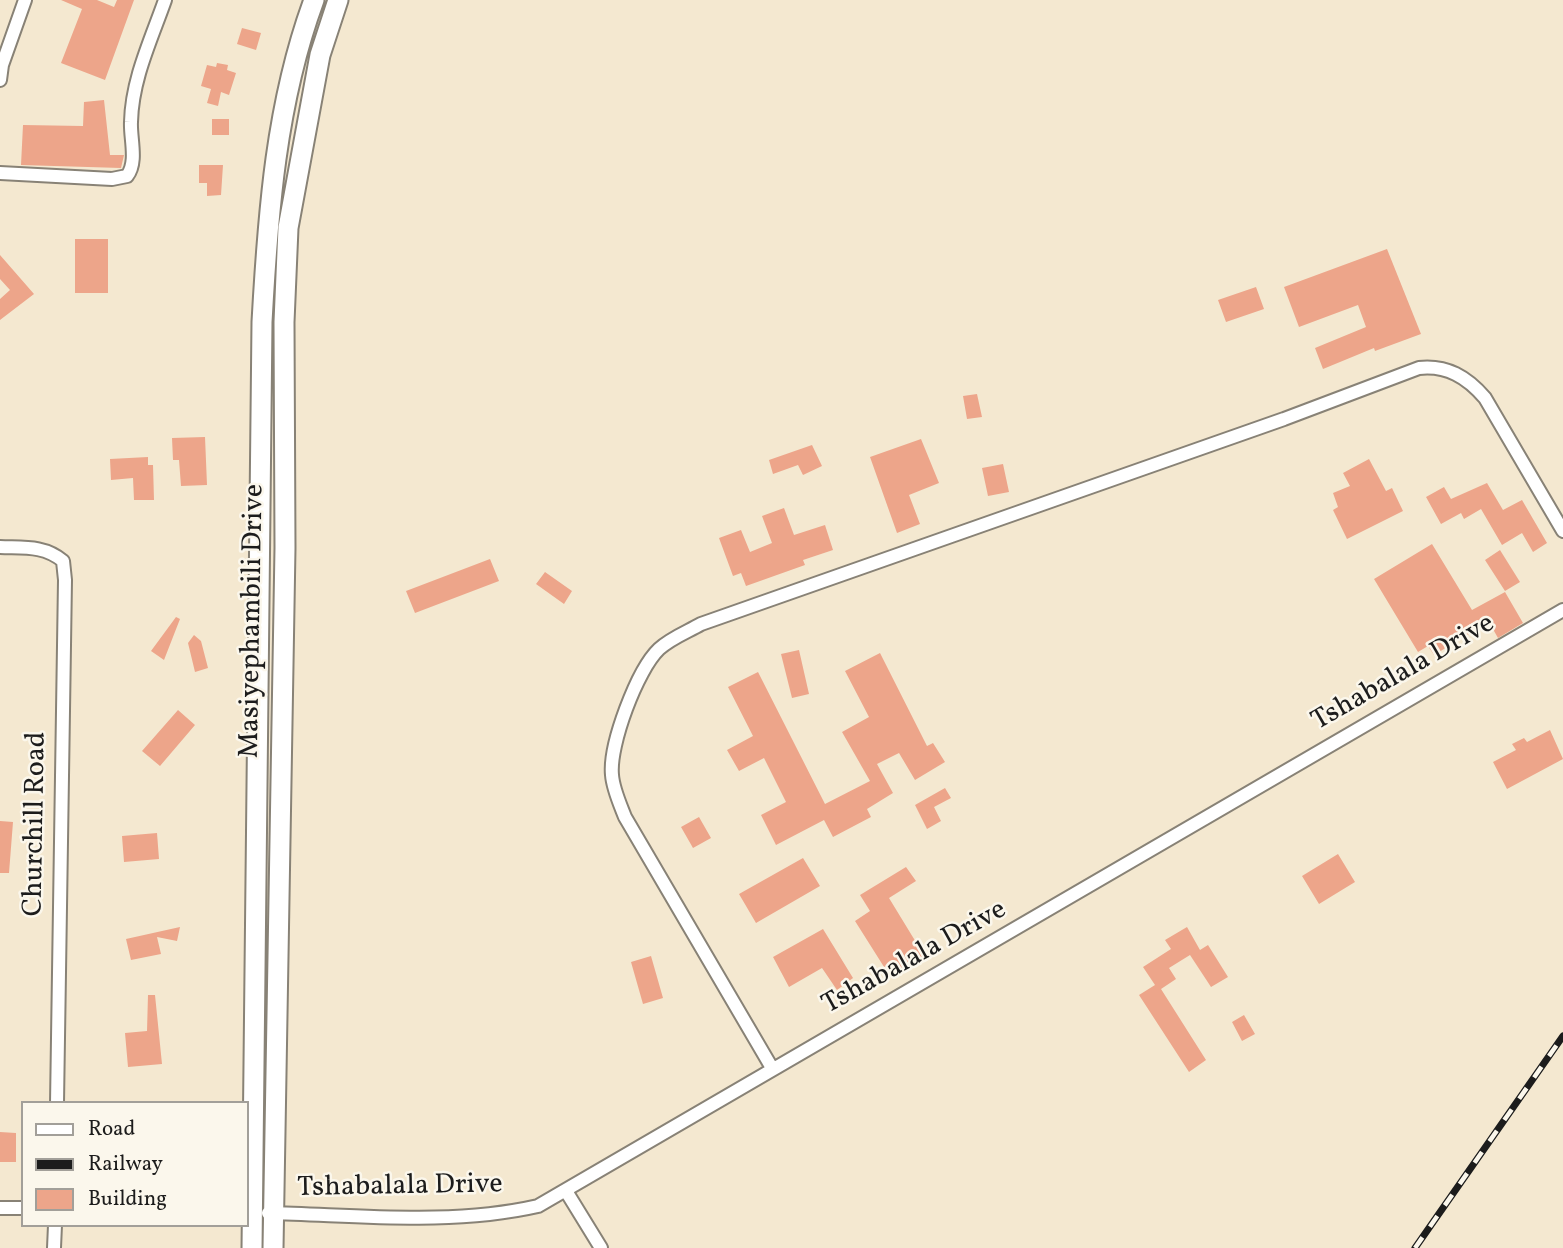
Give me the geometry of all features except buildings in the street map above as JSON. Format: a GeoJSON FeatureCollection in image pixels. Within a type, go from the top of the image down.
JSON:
{"type":"FeatureCollection","features":[{"type":"Feature","properties":{"kind":"main road","name":"Masiyephambili Drive"},"geometry":{"type":"LineString","coordinates":[[252,1248],[249,1212],[260,668],[261,322],[267,227],[277,148],[297,50],[314,0]]}},
{"type":"Feature","properties":{"kind":"main road","name":"Masiyephambili Drive"},"geometry":{"type":"LineString","coordinates":[[273,1248],[285,548],[284,322],[288,228],[320,55],[338,0]]}},
{"type":"Feature","properties":{"kind":"street"},"geometry":{"type":"LineString","coordinates":[[0,79],[2,65],[25,0]]}},
{"type":"Feature","properties":{"kind":"street"},"geometry":{"type":"LineString","coordinates":[[0,173],[112,179],[127,176],[132,162],[134,88],[165,0]]}},
{"type":"Feature","properties":{"kind":"street"},"geometry":{"type":"LineString","coordinates":[[772,1068],[625,817],[612,776],[613,751],[633,696],[646,667],[658,650],[670,641],[714,620],[1426,368],[1457,374],[1471,383],[1485,398],[1563,531]]}},
{"type":"Feature","properties":{"kind":"street","name":"Churchill Road"},"geometry":{"type":"LineString","coordinates":[[0,547],[40,548],[52,552],[62,561],[65,580],[57,1101]]}},
{"type":"Feature","properties":{"kind":"street","name":"Tshabalala Drive"},"geometry":{"type":"LineString","coordinates":[[249,1212],[318,1217],[463,1217],[538,1206],[772,1068],[1019,929],[1563,610]]}},
{"type":"Feature","properties":{"kind":"street"},"geometry":{"type":"LineString","coordinates":[[566,1191],[601,1248]]}},
{"type":"Feature","properties":{"kind":"street"},"geometry":{"type":"LineString","coordinates":[[0,1208],[21,1209]]}},
{"type":"Feature","properties":{"kind":"street"},"geometry":{"type":"LineString","coordinates":[[54,1248],[55,1227]]}},
{"type":"Feature","properties":{"kind":"railway"},"geometry":{"type":"LineString","coordinates":[[1415,1248],[1563,1036]]}}]}
